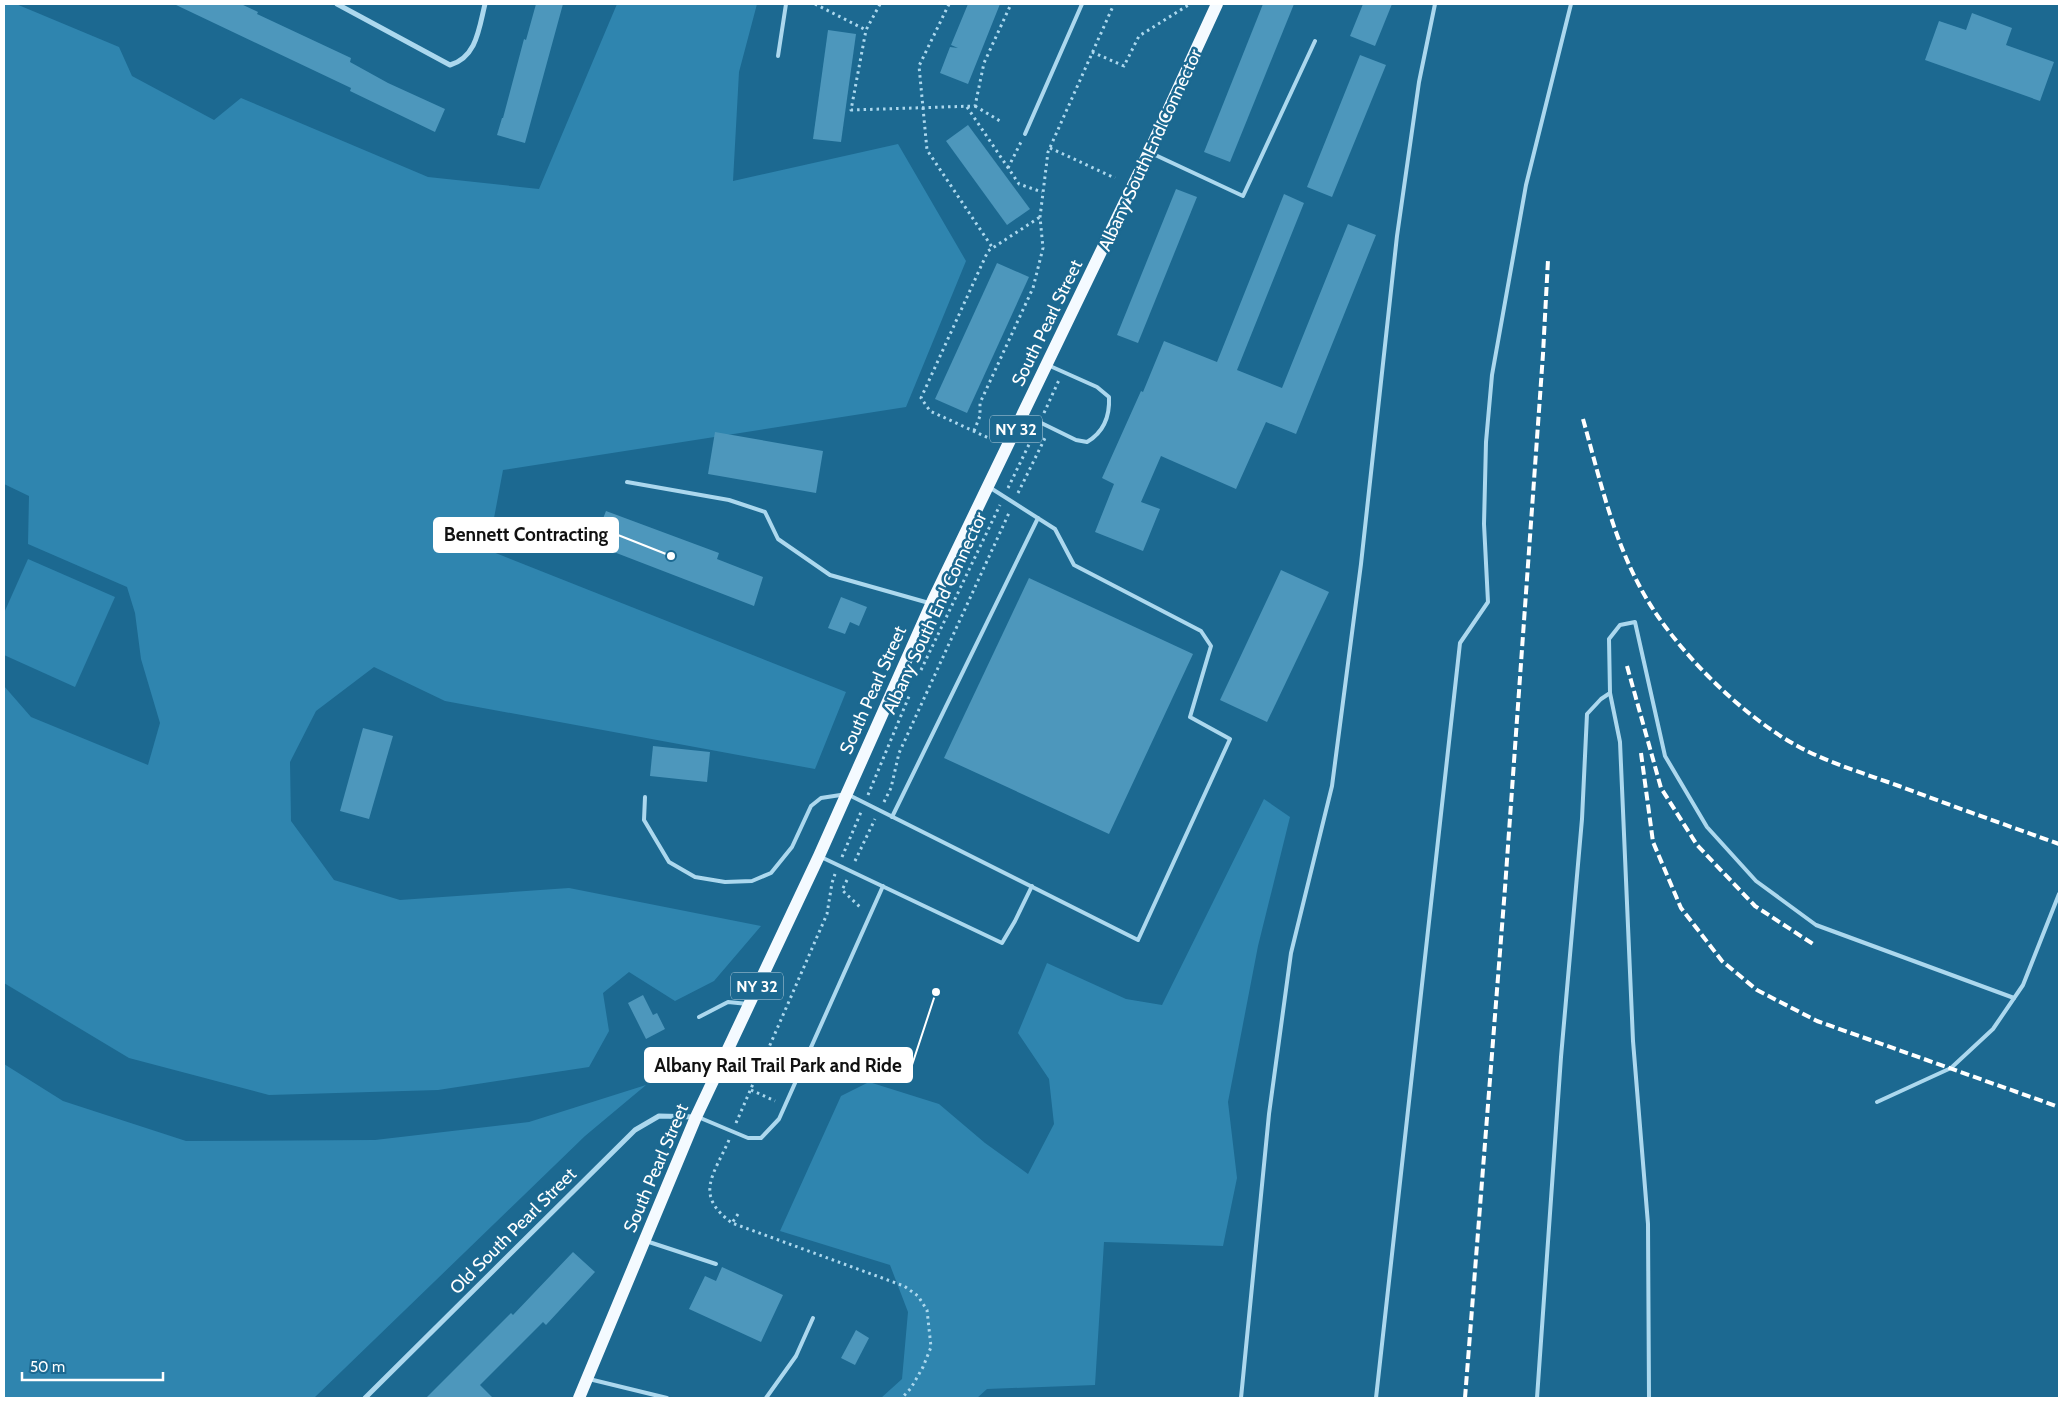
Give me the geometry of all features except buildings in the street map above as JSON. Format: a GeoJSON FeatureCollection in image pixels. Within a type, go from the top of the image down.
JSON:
{"type":"FeatureCollection","features":[{"type":"Feature","properties":{"kind":"main road","name":"South Pearl Street"},"geometry":{"type":"LineString","coordinates":[[579,1398],[696,1116],[819,856],[931,603],[1149,152],[1217,4]]}},
{"type":"Feature","properties":{"kind":"street"},"geometry":{"type":"LineString","coordinates":[[337,4],[450,65],[461,62],[470,51],[478,35],[485,4]]}},
{"type":"Feature","properties":{"kind":"street","name":"Old South Pearl Street"},"geometry":{"type":"LineString","coordinates":[[365,1398],[635,1130],[659,1116],[696,1116]]}},
{"type":"Feature","properties":{"kind":"lane"},"geometry":{"type":"LineString","coordinates":[[778,56],[786,4]]}},
{"type":"Feature","properties":{"kind":"lane"},"geometry":{"type":"LineString","coordinates":[[1025,134],[1082,4]]}},
{"type":"Feature","properties":{"kind":"lane"},"geometry":{"type":"LineString","coordinates":[[1241,1398],[1268,1114],[1291,953],[1332,786],[1361,564],[1397,236],[1419,82],[1434,4]]}},
{"type":"Feature","properties":{"kind":"lane"},"geometry":{"type":"LineString","coordinates":[[1376,1398],[1460,643],[1488,602],[1484,524],[1486,442],[1492,376],[1526,185],[1571,4]]}},
{"type":"Feature","properties":{"kind":"lane"},"geometry":{"type":"LineString","coordinates":[[1149,152],[1243,196],[1315,41]]}},
{"type":"Feature","properties":{"kind":"lane"},"geometry":{"type":"LineString","coordinates":[[1022,414],[1076,440],[1087,442],[1098,436],[1110,412],[1109,397],[1097,387],[1047,364]]}},
{"type":"Feature","properties":{"kind":"lane"},"geometry":{"type":"LineString","coordinates":[[627,482],[730,500],[765,512],[778,539],[830,575],[931,603]]}},
{"type":"Feature","properties":{"kind":"lane"},"geometry":{"type":"LineString","coordinates":[[645,798],[644,820],[669,862],[695,877],[725,882],[752,881],[771,873],[792,847],[810,806],[821,798],[847,794],[1138,940],[1230,739],[1190,717],[1211,646],[1201,631],[1074,565],[1055,529],[988,486]]}},
{"type":"Feature","properties":{"kind":"lane"},"geometry":{"type":"LineString","coordinates":[[892,817],[1038,518]]}},
{"type":"Feature","properties":{"kind":"lane"},"geometry":{"type":"LineString","coordinates":[[1649,1398],[1648,1224],[1633,1041],[1620,742],[1610,693],[1609,639],[1620,625],[1635,622],[1665,756],[1707,827],[1756,881],[1816,924],[2014,998]]}},
{"type":"Feature","properties":{"kind":"lane"},"geometry":{"type":"LineString","coordinates":[[1537,1398],[1561,1057],[1582,819],[1587,714],[1601,699],[1610,693]]}},
{"type":"Feature","properties":{"kind":"lane"},"geometry":{"type":"LineString","coordinates":[[819,856],[1002,943],[1032,886]]}},
{"type":"Feature","properties":{"kind":"lane"},"geometry":{"type":"LineString","coordinates":[[696,1116],[748,1138],[760,1138],[779,1119],[883,886]]}},
{"type":"Feature","properties":{"kind":"lane"},"geometry":{"type":"LineString","coordinates":[[1877,1102],[1951,1068],[1993,1029],[2023,985],[2059,894]]}},
{"type":"Feature","properties":{"kind":"lane"},"geometry":{"type":"LineString","coordinates":[[699,1017],[728,1002],[749,1004]]}},
{"type":"Feature","properties":{"kind":"lane"},"geometry":{"type":"LineString","coordinates":[[644,1240],[716,1264]]}},
{"type":"Feature","properties":{"kind":"lane"},"geometry":{"type":"LineString","coordinates":[[766,1398],[796,1356],[813,1318]]}},
{"type":"Feature","properties":{"kind":"lane"},"geometry":{"type":"LineString","coordinates":[[587,1379],[667,1398]]}},
{"type":"Feature","properties":{"kind":"path"},"geometry":{"type":"LineString","coordinates":[[815,4],[866,30]]}},
{"type":"Feature","properties":{"kind":"path"},"geometry":{"type":"LineString","coordinates":[[880,4],[866,30],[851,110],[975,106],[1000,121]]}},
{"type":"Feature","properties":{"kind":"path"},"geometry":{"type":"LineString","coordinates":[[949,4],[919,66],[927,150],[992,247]]}},
{"type":"Feature","properties":{"kind":"path"},"geometry":{"type":"LineString","coordinates":[[975,106],[984,63],[1011,4]]}},
{"type":"Feature","properties":{"kind":"path"},"geometry":{"type":"LineString","coordinates":[[974,431],[980,416],[980,403],[1033,288],[1043,248],[1040,217],[1042,192],[1050,148],[1114,4]]}},
{"type":"Feature","properties":{"kind":"path"},"geometry":{"type":"LineString","coordinates":[[1092,52],[1124,66],[1139,36],[1190,4]]}},
{"type":"Feature","properties":{"kind":"path"},"geometry":{"type":"LineString","coordinates":[[966,106],[1019,184],[1042,192]]}},
{"type":"Feature","properties":{"kind":"path"},"geometry":{"type":"LineString","coordinates":[[1008,168],[1025,134]]}},
{"type":"Feature","properties":{"kind":"path"},"geometry":{"type":"LineString","coordinates":[[1050,148],[1115,178]]}},
{"type":"Feature","properties":{"kind":"path"},"geometry":{"type":"LineString","coordinates":[[1007,446],[930,411],[921,398],[988,251],[1040,217]]}},
{"type":"Feature","properties":{"kind":"path","name":"Albany South End Connector"},"geometry":{"type":"LineString","coordinates":[[920,672],[1063,372]]}},
{"type":"Feature","properties":{"kind":"path","name":"Albany South End Connector"},"geometry":{"type":"LineString","coordinates":[[732,1224],[720,1214],[711,1202],[708,1190],[827,914],[832,883],[838,865],[912,690]]}},
{"type":"Feature","properties":{"kind":"path"},"geometry":{"type":"LineString","coordinates":[[738,1214],[732,1224],[904,1286],[918,1296],[927,1310],[930,1347],[923,1368],[911,1388],[902,1398]]}},
{"type":"Feature","properties":{"kind":"shaded area"},"geometry":{"type":"Polygon","coordinates":[[[4,4],[16,4],[119,47],[132,76],[214,120],[241,98],[428,177],[539,189],[617,4],[757,4],[739,72],[733,181],[898,144],[966,261],[906,407],[503,470],[488,550],[846,692],[815,769],[445,701],[374,667],[316,711],[290,762],[291,821],[334,880],[400,900],[569,888],[761,926],[714,981],[675,1001],[629,972],[603,993],[609,1031],[589,1067],[438,1090],[269,1095],[129,1058],[4,983],[4,686],[31,717],[148,765],[160,723],[141,659],[135,613],[127,587],[28,544],[29,496],[4,484],[4,4]]]}},
{"type":"Feature","properties":{"kind":"shaded area"},"geometry":{"type":"Polygon","coordinates":[[[28,559],[115,597],[75,687],[4,655],[4,613],[28,559]]]}},
{"type":"Feature","properties":{"kind":"shaded area"},"geometry":{"type":"Polygon","coordinates":[[[1264,799],[1290,817],[1258,946],[1228,1102],[1237,1178],[1223,1246],[1104,1242],[1095,1385],[987,1389],[977,1398],[881,1398],[902,1379],[908,1312],[890,1265],[780,1231],[841,1096],[869,1082],[939,1104],[985,1143],[1028,1174],[1054,1124],[1049,1079],[1018,1033],[1047,963],[1126,999],[1162,1005],[1264,799]]]}},
{"type":"Feature","properties":{"kind":"shaded area"},"geometry":{"type":"Polygon","coordinates":[[[4,1064],[63,1101],[186,1141],[375,1140],[529,1122],[646,1085],[585,1136],[314,1398],[4,1398],[4,1064]]]}},
{"type":"Feature","properties":{"kind":"railway"},"geometry":{"type":"LineString","coordinates":[[1465,1398],[1505,888],[1548,260]]}},
{"type":"Feature","properties":{"kind":"railway"},"geometry":{"type":"LineString","coordinates":[[1583,419],[1614,526],[1640,587],[1653,610],[1670,633],[1689,656],[1732,699],[1778,735],[1813,754],[1849,769],[2059,844]]}},
{"type":"Feature","properties":{"kind":"railway"},"geometry":{"type":"LineString","coordinates":[[1627,666],[1661,788],[1697,845],[1755,906],[1813,944]]}},
{"type":"Feature","properties":{"kind":"railway"},"geometry":{"type":"LineString","coordinates":[[1641,753],[1653,842],[1681,908],[1722,961],[1757,990],[1817,1021],[2059,1107]]}},
{"type":"Feature","properties":{"kind":"place","name":"Bennett Contracting"},"geometry":{"type":"Point","coordinates":[671,556]}},
{"type":"Feature","properties":{"kind":"place","name":"Albany Rail Trail Park and Ride"},"geometry":{"type":"Point","coordinates":[936,992]}}]}
